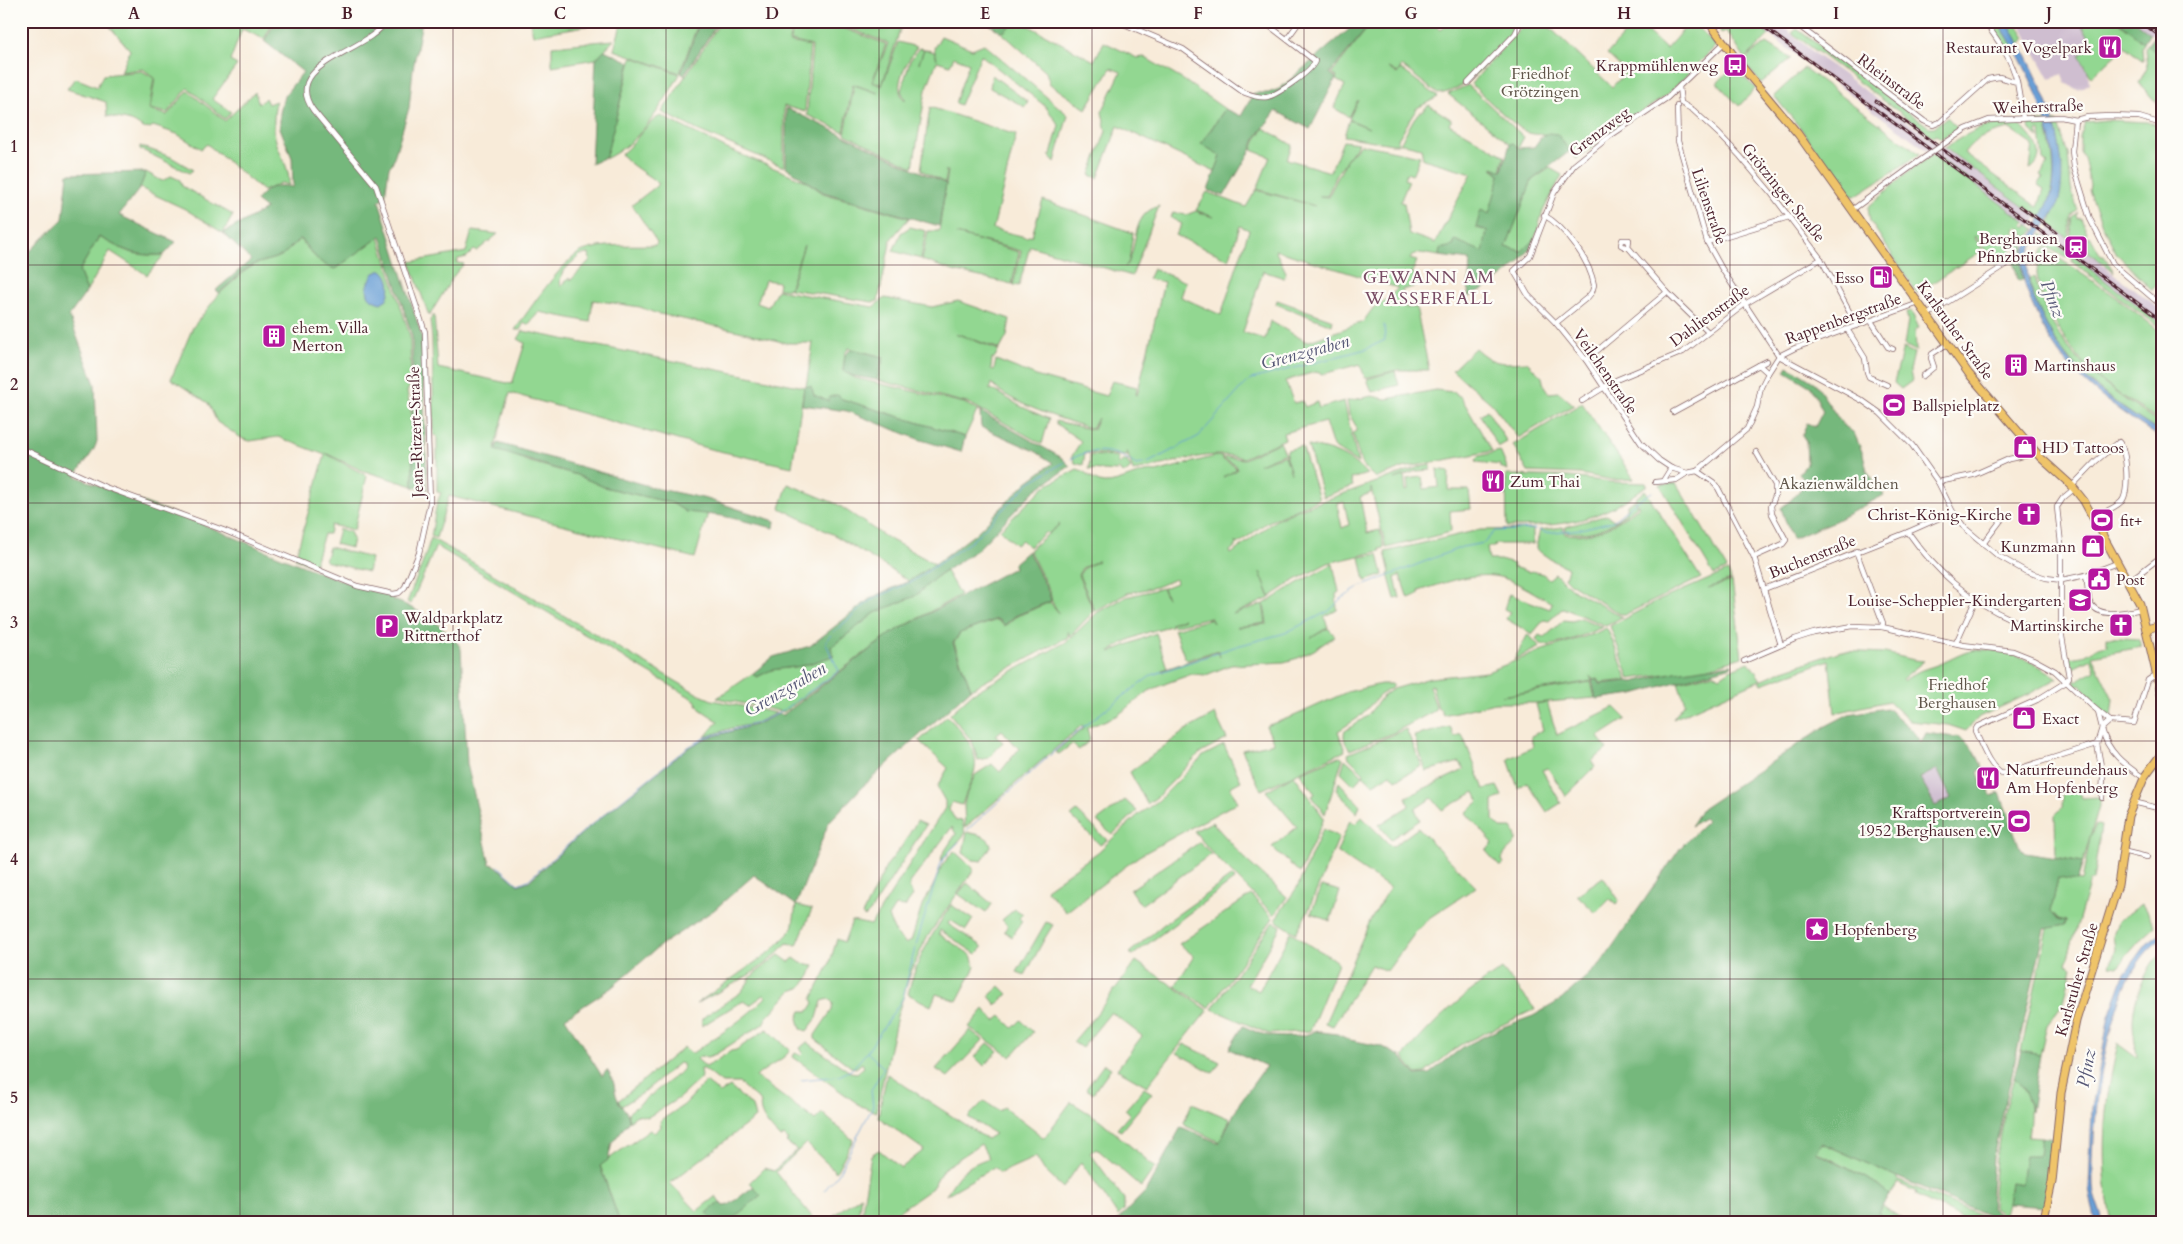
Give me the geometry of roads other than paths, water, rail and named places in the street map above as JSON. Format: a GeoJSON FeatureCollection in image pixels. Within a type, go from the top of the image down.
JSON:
{"type":"FeatureCollection","features":[{"type":"Feature","properties":{"kind":"main road","name":"Karlsruher Straße"},"geometry":{"type":"LineString","coordinates":[[1708,21],[1798,134],[1969,374],[2035,450],[2073,488],[2093,517],[2141,609],[2158,669],[2162,698]]}},
{"type":"Feature","properties":{"kind":"main road"},"geometry":{"type":"LineString","coordinates":[[2146,629],[2162,625]]}},
{"type":"Feature","properties":{"kind":"main road","name":"Karlsruher Straße"},"geometry":{"type":"LineString","coordinates":[[2043,1223],[2052,1182],[2062,1085],[2079,1012],[2118,885],[2125,826],[2144,778],[2162,753]]}},
{"type":"Feature","properties":{"kind":"street","name":"Jean-Ritzert-Straße"},"geometry":{"type":"LineString","coordinates":[[21,448],[97,484],[224,530],[351,584],[392,594],[399,593],[405,587],[419,553],[430,503],[424,332],[378,190],[371,178],[313,110],[306,91],[309,78],[318,68],[373,36],[386,21]]}},
{"type":"Feature","properties":{"kind":"street"},"geometry":{"type":"LineString","coordinates":[[1118,21],[1183,49],[1243,92],[1258,97],[1276,94],[1310,68],[1314,61],[1263,21]]}},
{"type":"Feature","properties":{"kind":"street"},"geometry":{"type":"LineString","coordinates":[[1287,39],[1300,21]]}},
{"type":"Feature","properties":{"kind":"street"},"geometry":{"type":"LineString","coordinates":[[1468,83],[1515,34],[1519,26],[1518,21]]}},
{"type":"Feature","properties":{"kind":"street","name":"Rheinstraße"},"geometry":{"type":"LineString","coordinates":[[1791,21],[1793,26],[1799,24],[1924,121],[1933,125],[1940,122],[1988,79],[1999,77],[2016,82]]}},
{"type":"Feature","properties":{"kind":"street"},"geometry":{"type":"LineString","coordinates":[[1984,21],[2008,56],[2014,69],[2023,118]]}},
{"type":"Feature","properties":{"kind":"street","name":"Grenzweg"},"geometry":{"type":"LineString","coordinates":[[1514,271],[1530,256],[1544,216],[1559,184],[1580,158],[1626,124],[1667,98],[1724,43]]}},
{"type":"Feature","properties":{"kind":"street"},"geometry":{"type":"LineString","coordinates":[[1667,98],[1679,104],[1679,87]]}},
{"type":"Feature","properties":{"kind":"street","name":"Grötzinger Straße"},"geometry":{"type":"LineString","coordinates":[[1679,104],[1692,110],[1740,156],[1789,217],[1821,259],[1857,326]]}},
{"type":"Feature","properties":{"kind":"street","name":"Lilienstraße"},"geometry":{"type":"LineString","coordinates":[[1679,104],[1678,141],[1707,242],[1722,269],[1779,356]]}},
{"type":"Feature","properties":{"kind":"street","name":"Weiherstraße"},"geometry":{"type":"LineString","coordinates":[[1852,210],[1966,129],[1989,120],[2061,117],[2075,120],[2088,117],[2139,117],[2162,124]]}},
{"type":"Feature","properties":{"kind":"street"},"geometry":{"type":"LineString","coordinates":[[2075,120],[2072,151],[2074,167],[2090,220],[2113,264],[2162,306]]}},
{"type":"Feature","properties":{"kind":"street"},"geometry":{"type":"LineString","coordinates":[[1544,216],[1563,230],[1579,251],[1594,285],[1588,297],[1556,323]]}},
{"type":"Feature","properties":{"kind":"street"},"geometry":{"type":"LineString","coordinates":[[1707,242],[1789,217]]}},
{"type":"Feature","properties":{"kind":"street"},"geometry":{"type":"LineString","coordinates":[[1628,246],[1667,292],[1708,332]]}},
{"type":"Feature","properties":{"kind":"street","name":"Dahlienstraße"},"geometry":{"type":"LineString","coordinates":[[1582,401],[1627,375],[1683,352],[1745,304],[1821,259]]}},
{"type":"Feature","properties":{"kind":"street"},"geometry":{"type":"LineString","coordinates":[[1927,315],[2012,261]]}},
{"type":"Feature","properties":{"kind":"street","name":"Veilchenstraße"},"geometry":{"type":"LineString","coordinates":[[1514,271],[1528,295],[1556,323],[1586,360],[1642,443],[1659,460],[1671,468],[1687,473]]}},
{"type":"Feature","properties":{"kind":"street"},"geometry":{"type":"LineString","coordinates":[[1586,360],[1667,292]]}},
{"type":"Feature","properties":{"kind":"street","name":"Rappenbergstraße"},"geometry":{"type":"LineString","coordinates":[[1697,471],[1747,429],[1757,407],[1761,387],[1779,356],[1918,303]]}},
{"type":"Feature","properties":{"kind":"street"},"geometry":{"type":"LineString","coordinates":[[1871,321],[1888,347],[1893,349]]}},
{"type":"Feature","properties":{"kind":"street"},"geometry":{"type":"LineString","coordinates":[[1848,329],[1850,336],[1865,358],[1866,372],[1870,377],[1887,385]]}},
{"type":"Feature","properties":{"kind":"street"},"geometry":{"type":"LineString","coordinates":[[1923,376],[1934,367],[1931,358],[1932,354],[1947,344]]}},
{"type":"Feature","properties":{"kind":"street"},"geometry":{"type":"LineString","coordinates":[[1779,356],[1875,409],[1912,445],[1938,482],[1953,512],[1965,528],[1997,555],[2025,571],[2046,578],[2062,580],[2086,575],[2117,563]]}},
{"type":"Feature","properties":{"kind":"street"},"geometry":{"type":"LineString","coordinates":[[1673,412],[1767,361]]}},
{"type":"Feature","properties":{"kind":"street"},"geometry":{"type":"LineString","coordinates":[[1759,365],[1768,374]]}},
{"type":"Feature","properties":{"kind":"street"},"geometry":{"type":"LineString","coordinates":[[2093,517],[2122,502],[2125,493],[2126,468],[2122,445],[2119,442],[2096,461],[2057,507],[2061,544],[2061,631],[2069,676],[2066,682],[2037,700],[1977,727],[1975,731],[1992,764],[2002,774],[2097,744]]}},
{"type":"Feature","properties":{"kind":"street"},"geometry":{"type":"LineString","coordinates":[[1938,482],[1973,475],[2008,459],[2028,455],[2035,450]]}},
{"type":"Feature","properties":{"kind":"street"},"geometry":{"type":"LineString","coordinates":[[1754,557],[1785,542],[1785,538],[1772,514],[1771,506],[1775,496],[1775,485],[1756,452]]}},
{"type":"Feature","properties":{"kind":"street"},"geometry":{"type":"LineString","coordinates":[[1663,481],[1671,468]]}},
{"type":"Feature","properties":{"kind":"street"},"geometry":{"type":"LineString","coordinates":[[1655,482],[1676,480],[1687,473],[1697,471],[1713,482],[1718,488],[1754,557],[1781,645]]}},
{"type":"Feature","properties":{"kind":"street","name":"Buchenstraße"},"geometry":{"type":"LineString","coordinates":[[1764,589],[1908,532],[1953,512]]}},
{"type":"Feature","properties":{"kind":"street"},"geometry":{"type":"LineString","coordinates":[[1983,544],[2002,519]]}},
{"type":"Feature","properties":{"kind":"street"},"geometry":{"type":"LineString","coordinates":[[1908,532],[1933,566],[1954,586],[1975,601],[2026,626],[2052,632],[2061,631]]}},
{"type":"Feature","properties":{"kind":"street"},"geometry":{"type":"LineString","coordinates":[[1856,551],[1882,626]]}},
{"type":"Feature","properties":{"kind":"street"},"geometry":{"type":"LineString","coordinates":[[2128,582],[2162,556]]}},
{"type":"Feature","properties":{"kind":"street"},"geometry":{"type":"LineString","coordinates":[[2086,575],[2090,602],[2093,606],[2114,614],[2141,609]]}},
{"type":"Feature","properties":{"kind":"street"},"geometry":{"type":"LineString","coordinates":[[1956,643],[1975,601]]}},
{"type":"Feature","properties":{"kind":"street"},"geometry":{"type":"LineString","coordinates":[[1744,661],[1814,633],[1853,626],[1882,626],[1956,643],[2013,651],[2047,666],[2110,721],[2134,723],[2148,680],[2158,669]]}},
{"type":"Feature","properties":{"kind":"street"},"geometry":{"type":"LineString","coordinates":[[2098,712],[2105,741],[2112,752],[2144,778]]}},
{"type":"Feature","properties":{"kind":"street"},"geometry":{"type":"LineString","coordinates":[[2102,798],[2103,777],[2097,744],[2102,728],[2110,721]]}},
{"type":"Feature","properties":{"kind":"street"},"geometry":{"type":"LineString","coordinates":[[2133,802],[2162,809]]}},
{"type":"Feature","properties":{"kind":"street"},"geometry":{"type":"LineString","coordinates":[[2122,851],[2147,857]]}},
{"type":"Feature","properties":{"kind":"water"},"geometry":{"type":"Polygon","coordinates":[[[1997,21],[2005,21],[2032,67],[2050,111],[2061,157],[2062,179],[2059,200],[2052,215],[2033,244],[2028,260],[2028,279],[2034,298],[2062,352],[2076,368],[2106,396],[2162,434],[2162,439],[2106,400],[2075,372],[2048,337],[2029,297],[2023,277],[2023,258],[2050,199],[2054,178],[2053,155],[2049,131],[2031,82],[2009,39],[1997,21]]]}},
{"type":"Feature","properties":{"kind":"water"},"geometry":{"type":"Polygon","coordinates":[[[382,270],[387,276],[390,287],[387,299],[381,303],[371,298],[367,291],[374,273],[382,270]]]}},
{"type":"Feature","properties":{"kind":"water"},"geometry":{"type":"Polygon","coordinates":[[[2162,933],[2162,939],[2143,957],[2127,983],[2105,1052],[2099,1090],[2093,1159],[2093,1186],[2103,1223],[2096,1223],[2089,1189],[2092,1108],[2109,1016],[2125,973],[2147,944],[2162,933]]]}},
{"type":"Feature","properties":{"kind":"waterway","name":"Grenzgraben"},"geometry":{"type":"LineString","coordinates":[[1071,459],[1096,451],[1112,453],[1136,465],[1148,463],[1199,436],[1245,384],[1252,379],[1366,349],[1385,340],[1384,325]]}},
{"type":"Feature","properties":{"kind":"waterway","name":"Grenzgraben"},"geometry":{"type":"LineString","coordinates":[[498,866],[518,884],[528,880],[587,828],[688,747],[707,737],[754,724],[777,714],[839,671],[826,644],[828,638],[836,630],[871,600],[913,581],[972,541],[1030,482],[1065,462]]}},
{"type":"Feature","properties":{"kind":"waterway"},"geometry":{"type":"LineString","coordinates":[[1539,530],[1546,533],[1581,529],[1613,521],[1633,504],[1652,492]]}},
{"type":"Feature","properties":{"kind":"waterway"},"geometry":{"type":"LineString","coordinates":[[967,830],[1059,747],[1152,675],[1237,646],[1285,633],[1329,611],[1341,599],[1360,587],[1462,547],[1484,543],[1495,531],[1535,529]]}},
{"type":"Feature","properties":{"kind":"waterway"},"geometry":{"type":"LineString","coordinates":[[916,945],[941,863],[959,842]]}},
{"type":"Feature","properties":{"kind":"waterway"},"geometry":{"type":"LineString","coordinates":[[801,1080],[839,1076],[851,1070],[867,1052],[903,998],[915,948]]}},
{"type":"Feature","properties":{"kind":"waterway"},"geometry":{"type":"LineString","coordinates":[[823,1192],[838,1174],[873,1106],[871,1090],[884,1068],[867,1052]]}},
{"type":"Feature","properties":{"kind":"railway"},"geometry":{"type":"LineString","coordinates":[[1756,21],[2162,321]]}},
{"type":"Feature","properties":{"kind":"railway"},"geometry":{"type":"LineString","coordinates":[[2140,21],[2162,38]]}},
{"type":"Feature","properties":{"kind":"railway"},"geometry":{"type":"LineString","coordinates":[[1876,101],[1971,170]]}},
{"type":"Feature","properties":{"kind":"railway"},"geometry":{"type":"LineString","coordinates":[[2020,206],[2056,232]]}},
{"type":"Feature","properties":{"kind":"place","name":"Restaurant Vogelpark"},"geometry":{"type":"Point","coordinates":[2110,47]}},
{"type":"Feature","properties":{"kind":"place","name":"Krappmühlenweg"},"geometry":{"type":"Point","coordinates":[1735,65]}},
{"type":"Feature","properties":{"kind":"place","name":"Berghausen Pfinzbrücke"},"geometry":{"type":"Point","coordinates":[2076,247]}},
{"type":"Feature","properties":{"kind":"place","name":"Esso"},"geometry":{"type":"Point","coordinates":[1881,277]}},
{"type":"Feature","properties":{"kind":"place","name":"ehem. Villa Merton"},"geometry":{"type":"Point","coordinates":[274,336]}},
{"type":"Feature","properties":{"kind":"place","name":"Martinshaus"},"geometry":{"type":"Point","coordinates":[2016,365]}},
{"type":"Feature","properties":{"kind":"place","name":"Ballspielplatz"},"geometry":{"type":"Point","coordinates":[1894,405]}},
{"type":"Feature","properties":{"kind":"place","name":"HD Tattoos"},"geometry":{"type":"Point","coordinates":[2025,447]}},
{"type":"Feature","properties":{"kind":"place","name":"Zum Thai"},"geometry":{"type":"Point","coordinates":[1493,481]}},
{"type":"Feature","properties":{"kind":"place","name":"Christ-König-Kirche"},"geometry":{"type":"Point","coordinates":[2029,514]}},
{"type":"Feature","properties":{"kind":"place","name":"fit+"},"geometry":{"type":"Point","coordinates":[2102,520]}},
{"type":"Feature","properties":{"kind":"place","name":"Kunzmann"},"geometry":{"type":"Point","coordinates":[2093,546]}},
{"type":"Feature","properties":{"kind":"place","name":"Post"},"geometry":{"type":"Point","coordinates":[2099,579]}},
{"type":"Feature","properties":{"kind":"place","name":"Louise-Scheppler-Kindergarten"},"geometry":{"type":"Point","coordinates":[2080,600]}},
{"type":"Feature","properties":{"kind":"place","name":"Martinskirche"},"geometry":{"type":"Point","coordinates":[2121,625]}},
{"type":"Feature","properties":{"kind":"place","name":"Waldparkplatz Rittnerthof"},"geometry":{"type":"Point","coordinates":[387,626]}},
{"type":"Feature","properties":{"kind":"place","name":"Exact"},"geometry":{"type":"Point","coordinates":[2024,718]}},
{"type":"Feature","properties":{"kind":"place","name":"Naturfreundehaus Am Hopfenberg"},"geometry":{"type":"Point","coordinates":[1988,778]}},
{"type":"Feature","properties":{"kind":"place","name":"Kraftsportverein 1952 Berghausen e.V"},"geometry":{"type":"Point","coordinates":[2019,821]}},
{"type":"Feature","properties":{"kind":"place","name":"Hopfenberg"},"geometry":{"type":"Point","coordinates":[1817,929]}},
{"type":"Feature","properties":{"kind":"district","name":"GEWANN AM WASSERFALL"},"geometry":{"type":"Point","coordinates":[1429,287]}},
{"type":"Feature","properties":{"kind":"park label","name":"Friedhof Grötzingen"},"geometry":{"type":"Point","coordinates":[1540,82]}},
{"type":"Feature","properties":{"kind":"park label","name":"Akazienwäldchen"},"geometry":{"type":"Point","coordinates":[1839,483]}},
{"type":"Feature","properties":{"kind":"park label","name":"Friedhof Berghausen"},"geometry":{"type":"Point","coordinates":[1957,693]}},
{"type":"Feature","properties":{"kind":"water label","name":"Pfinz"},"geometry":{"type":"Point","coordinates":[2053,299]}},
{"type":"Feature","properties":{"kind":"water label","name":"Pfinz"},"geometry":{"type":"Point","coordinates":[2086,1068]}}]}
